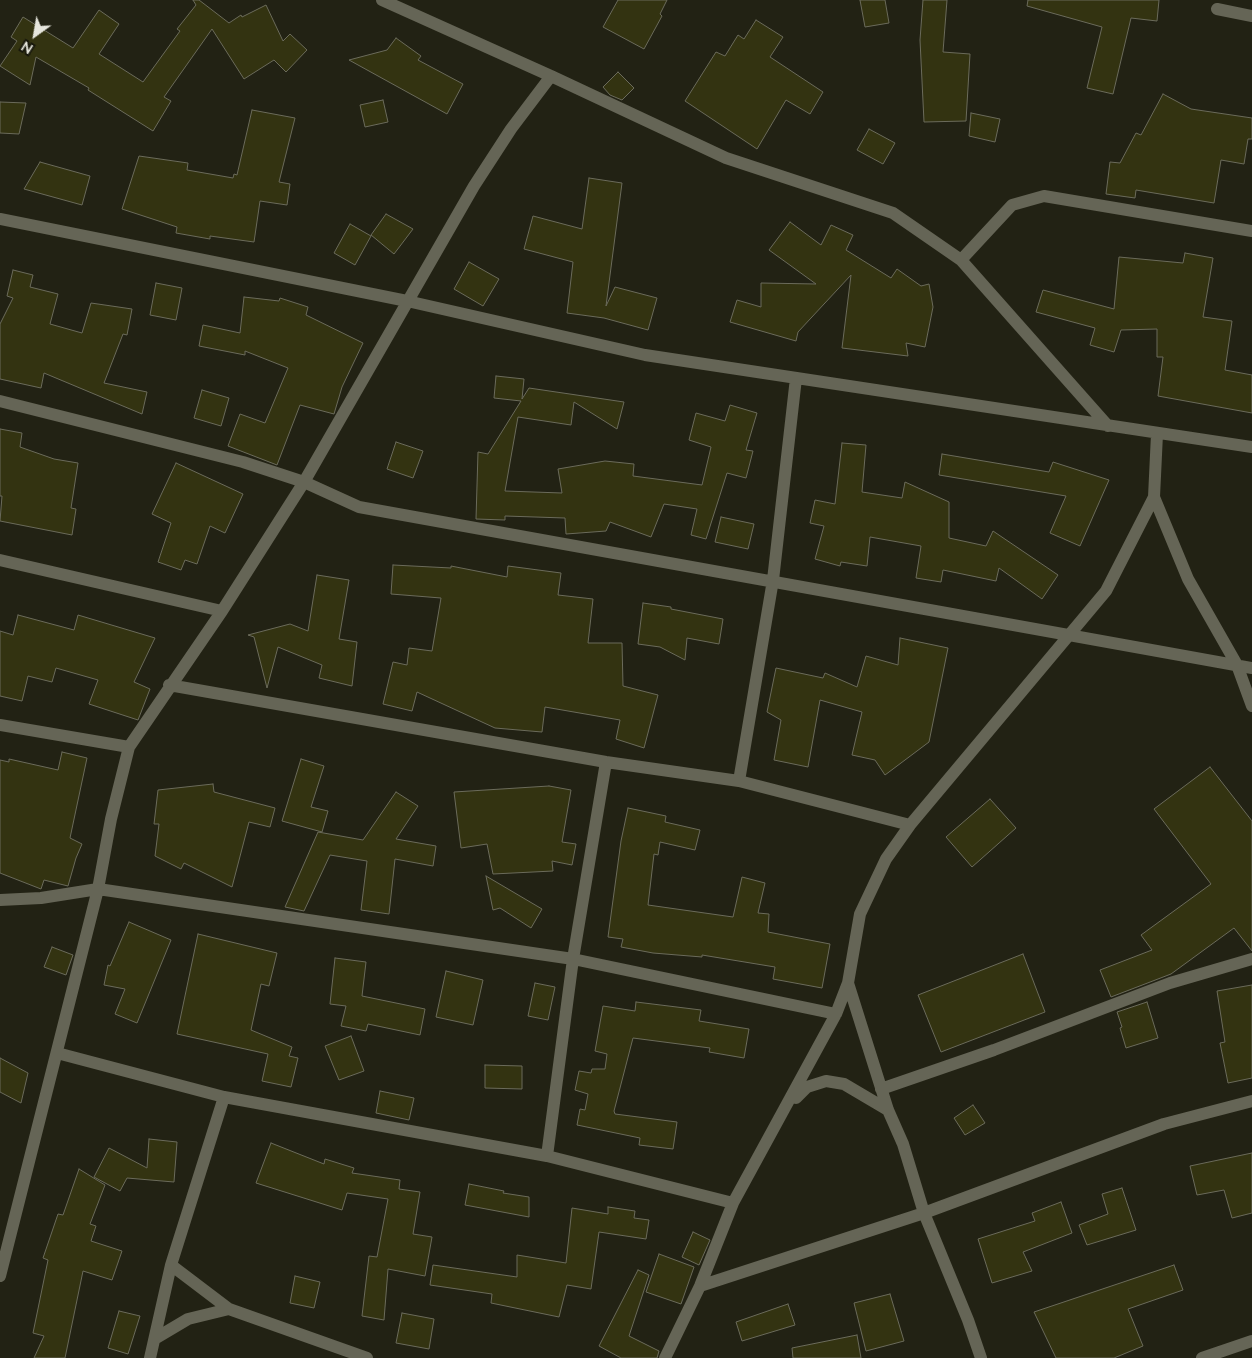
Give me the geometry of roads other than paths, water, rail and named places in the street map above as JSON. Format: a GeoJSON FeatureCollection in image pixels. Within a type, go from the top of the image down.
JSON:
{"type":"FeatureCollection","features":[{"type":"Feature","properties":{"kind":"street"},"geometry":{"type":"LineString","coordinates":[[382,0],[726,158],[893,213],[961,260],[1108,426]]}},
{"type":"Feature","properties":{"kind":"street"},"geometry":{"type":"LineString","coordinates":[[1217,9],[1252,16]]}},
{"type":"Feature","properties":{"kind":"street"},"geometry":{"type":"LineString","coordinates":[[0,1276],[98,889],[111,819],[129,747],[169,685],[222,611],[304,482],[474,186],[511,129],[551,76]]}},
{"type":"Feature","properties":{"kind":"street"},"geometry":{"type":"LineString","coordinates":[[961,260],[1012,205],[1044,196],[1252,231]]}},
{"type":"Feature","properties":{"kind":"street"},"geometry":{"type":"LineString","coordinates":[[0,219],[407,301],[645,355],[1252,447]]}},
{"type":"Feature","properties":{"kind":"street"},"geometry":{"type":"LineString","coordinates":[[739,781],[773,580],[796,378]]}},
{"type":"Feature","properties":{"kind":"street"},"geometry":{"type":"LineString","coordinates":[[0,401],[243,462],[304,482],[359,507],[773,580],[1067,636],[1252,668]]}},
{"type":"Feature","properties":{"kind":"street"},"geometry":{"type":"LineString","coordinates":[[665,1358],[700,1286],[733,1203],[836,1014],[848,983],[860,914],[886,859],[910,825],[1106,591],[1154,497],[1157,434]]}},
{"type":"Feature","properties":{"kind":"street"},"geometry":{"type":"LineString","coordinates":[[1154,497],[1188,579],[1237,665],[1252,706]]}},
{"type":"Feature","properties":{"kind":"street"},"geometry":{"type":"LineString","coordinates":[[0,560],[222,611]]}},
{"type":"Feature","properties":{"kind":"street"},"geometry":{"type":"LineString","coordinates":[[169,685],[606,762],[739,781],[910,825]]}},
{"type":"Feature","properties":{"kind":"street"},"geometry":{"type":"LineString","coordinates":[[0,725],[129,747]]}},
{"type":"Feature","properties":{"kind":"street"},"geometry":{"type":"LineString","coordinates":[[548,1156],[573,959],[606,762]]}},
{"type":"Feature","properties":{"kind":"street"},"geometry":{"type":"LineString","coordinates":[[0,900],[42,898],[98,889],[573,959],[836,1014]]}},
{"type":"Feature","properties":{"kind":"street"},"geometry":{"type":"LineString","coordinates":[[881,1089],[994,1050],[1170,983],[1252,959]]}},
{"type":"Feature","properties":{"kind":"street"},"geometry":{"type":"LineString","coordinates":[[848,983],[881,1089],[903,1144],[924,1213],[982,1358]]}},
{"type":"Feature","properties":{"kind":"street"},"geometry":{"type":"LineString","coordinates":[[57,1052],[224,1097],[548,1156],[733,1203]]}},
{"type":"Feature","properties":{"kind":"street"},"geometry":{"type":"LineString","coordinates":[[787,1107],[807,1087],[826,1081],[844,1084],[888,1110]]}},
{"type":"Feature","properties":{"kind":"street"},"geometry":{"type":"LineString","coordinates":[[150,1358],[171,1265],[224,1097]]}},
{"type":"Feature","properties":{"kind":"street"},"geometry":{"type":"LineString","coordinates":[[700,1286],[924,1213],[1164,1124],[1252,1101]]}},
{"type":"Feature","properties":{"kind":"street"},"geometry":{"type":"LineString","coordinates":[[171,1265],[229,1308],[367,1358]]}},
{"type":"Feature","properties":{"kind":"street"},"geometry":{"type":"LineString","coordinates":[[156,1338],[188,1320],[229,1308]]}},
{"type":"Feature","properties":{"kind":"street"},"geometry":{"type":"LineString","coordinates":[[1202,1358],[1252,1341]]}}]}
